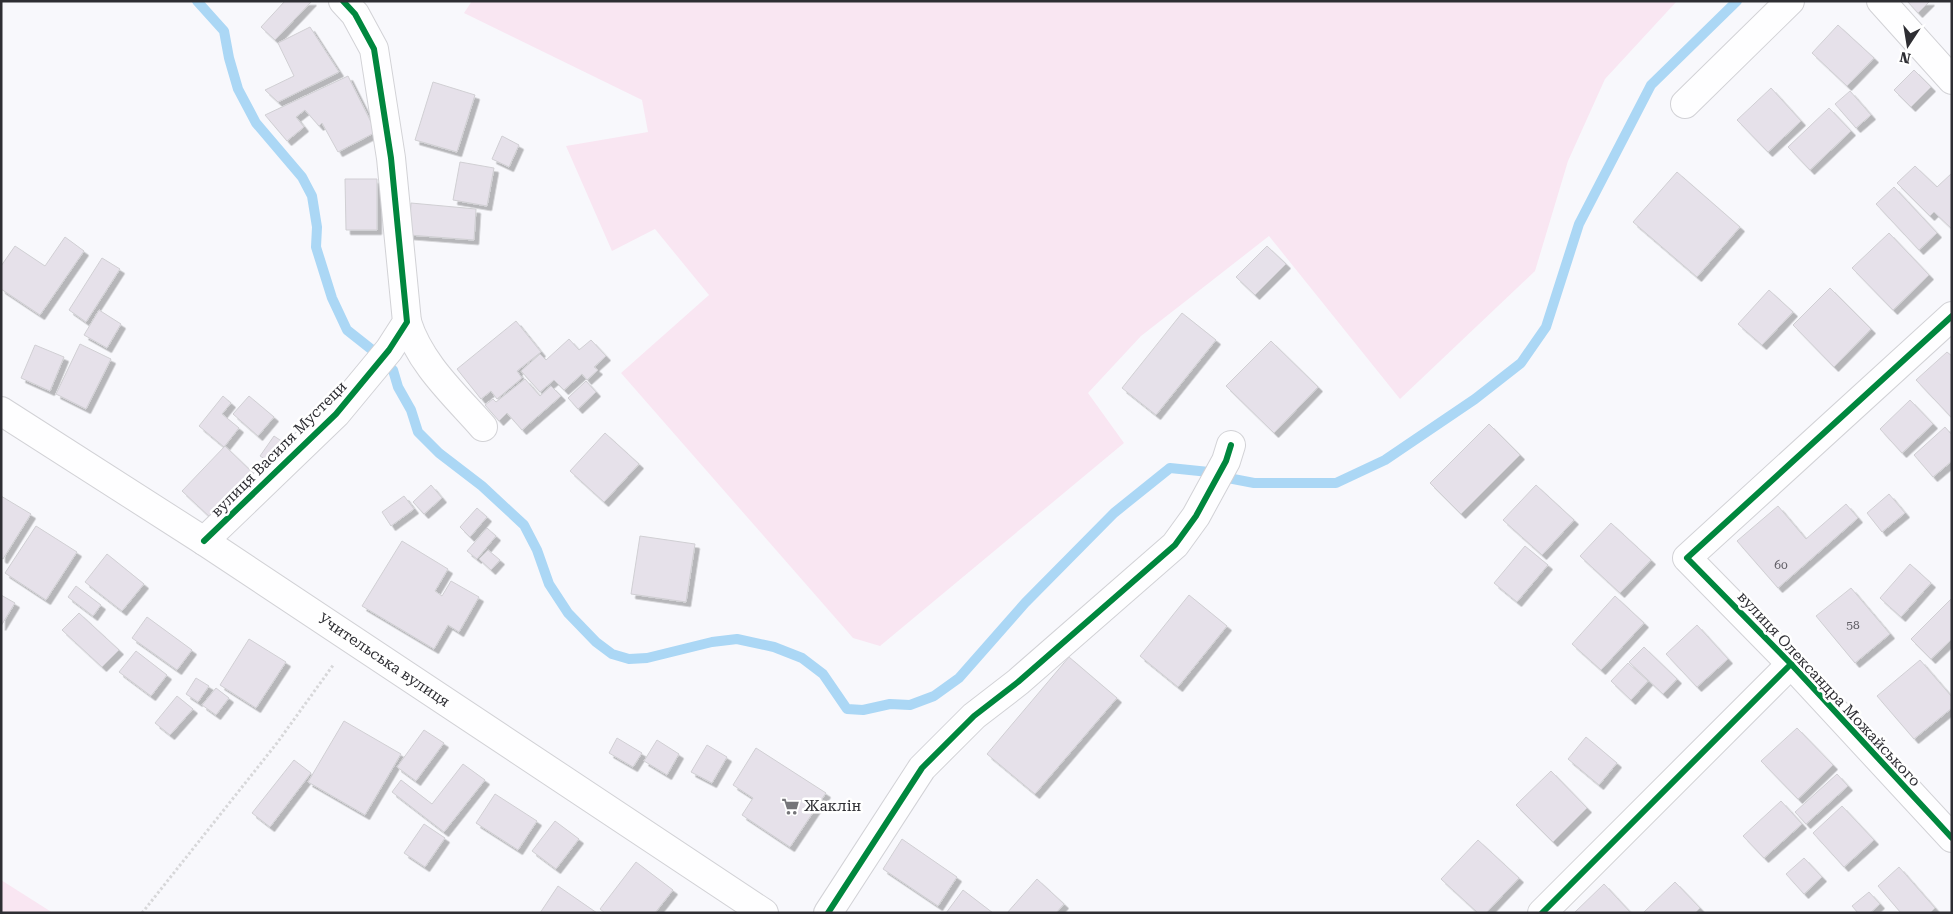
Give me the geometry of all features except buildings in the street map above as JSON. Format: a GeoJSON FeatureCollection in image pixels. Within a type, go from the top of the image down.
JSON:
{"type":"FeatureCollection","features":[{"type":"Feature","properties":{"kind":"street"},"geometry":{"type":"LineString","coordinates":[[344,1],[355,14],[374,49],[391,158],[407,322],[411,336],[425,359],[483,427]]}},
{"type":"Feature","properties":{"kind":"street"},"geometry":{"type":"LineString","coordinates":[[1685,104],[1790,1]]}},
{"type":"Feature","properties":{"kind":"street"},"geometry":{"type":"LineString","coordinates":[[1881,1],[1952,80]]}},
{"type":"Feature","properties":{"kind":"street","name":"вулиця Олександра Можайського"},"geometry":{"type":"LineString","coordinates":[[1952,316],[1687,558],[1791,664],[1952,838]]}},
{"type":"Feature","properties":{"kind":"street","name":"вулиця Василя Мустеци"},"geometry":{"type":"LineString","coordinates":[[204,541],[336,414],[382,358],[407,322]]}},
{"type":"Feature","properties":{"kind":"street","name":"Учительська вулиця"},"geometry":{"type":"LineString","coordinates":[[1,411],[204,541],[764,913]]}},
{"type":"Feature","properties":{"kind":"street"},"geometry":{"type":"LineString","coordinates":[[828,913],[922,768],[974,716],[1018,682],[1175,545],[1196,516],[1226,461],[1231,444]]}},
{"type":"Feature","properties":{"kind":"street"},"geometry":{"type":"LineString","coordinates":[[1542,913],[1791,664]]}},
{"type":"Feature","properties":{"kind":"path"},"geometry":{"type":"LineString","coordinates":[[142,913],[277,743],[352,640]]}},
{"type":"Feature","properties":{"kind":"shaded area"},"geometry":{"type":"Polygon","coordinates":[[[472,1],[1677,1],[1605,79],[1568,161],[1535,271],[1400,399],[1269,236],[1141,336],[1088,393],[1124,443],[880,646],[853,638],[621,373],[709,295],[655,229],[612,251],[566,146],[648,132],[642,100],[464,13],[472,1]]]}},
{"type":"Feature","properties":{"kind":"shaded area"},"geometry":{"type":"Polygon","coordinates":[[[1,880],[53,913],[1,913],[1,880]]]}},
{"type":"Feature","properties":{"kind":"waterway"},"geometry":{"type":"LineString","coordinates":[[197,1],[224,31],[238,89],[256,123],[302,177],[312,196],[317,227],[316,247],[332,298],[347,330],[393,370],[398,387],[411,410],[418,432],[439,453],[482,486],[524,525],[537,550],[549,584],[568,613],[596,642],[612,654],[629,659],[647,658],[712,642],[737,639],[774,647],[802,658],[823,674],[847,709],[863,710],[890,704],[910,705],[934,696],[959,678],[1025,603],[1114,513],[1170,468],[1209,472]]}},
{"type":"Feature","properties":{"kind":"waterway"},"geometry":{"type":"LineString","coordinates":[[1228,478],[1254,483],[1336,483],[1385,460],[1475,399],[1521,363],[1546,327],[1579,224],[1651,85],[1737,1]]}},
{"type":"Feature","properties":{"kind":"cycle path"},"geometry":{"type":"LineString","coordinates":[[204,541],[336,414],[389,350],[407,322],[391,158],[374,49],[355,14],[343,1]]}},
{"type":"Feature","properties":{"kind":"cycle path"},"geometry":{"type":"LineString","coordinates":[[1952,316],[1687,558],[1791,664],[1952,838]]}},
{"type":"Feature","properties":{"kind":"cycle path"},"geometry":{"type":"LineString","coordinates":[[828,913],[922,768],[974,716],[1018,682],[1175,545],[1196,516],[1226,461],[1231,445]]}},
{"type":"Feature","properties":{"kind":"cycle path"},"geometry":{"type":"LineString","coordinates":[[1542,913],[1791,664]]}},
{"type":"Feature","properties":{"kind":"place","name":"Жаклін"},"geometry":{"type":"Point","coordinates":[790,806]}}]}
